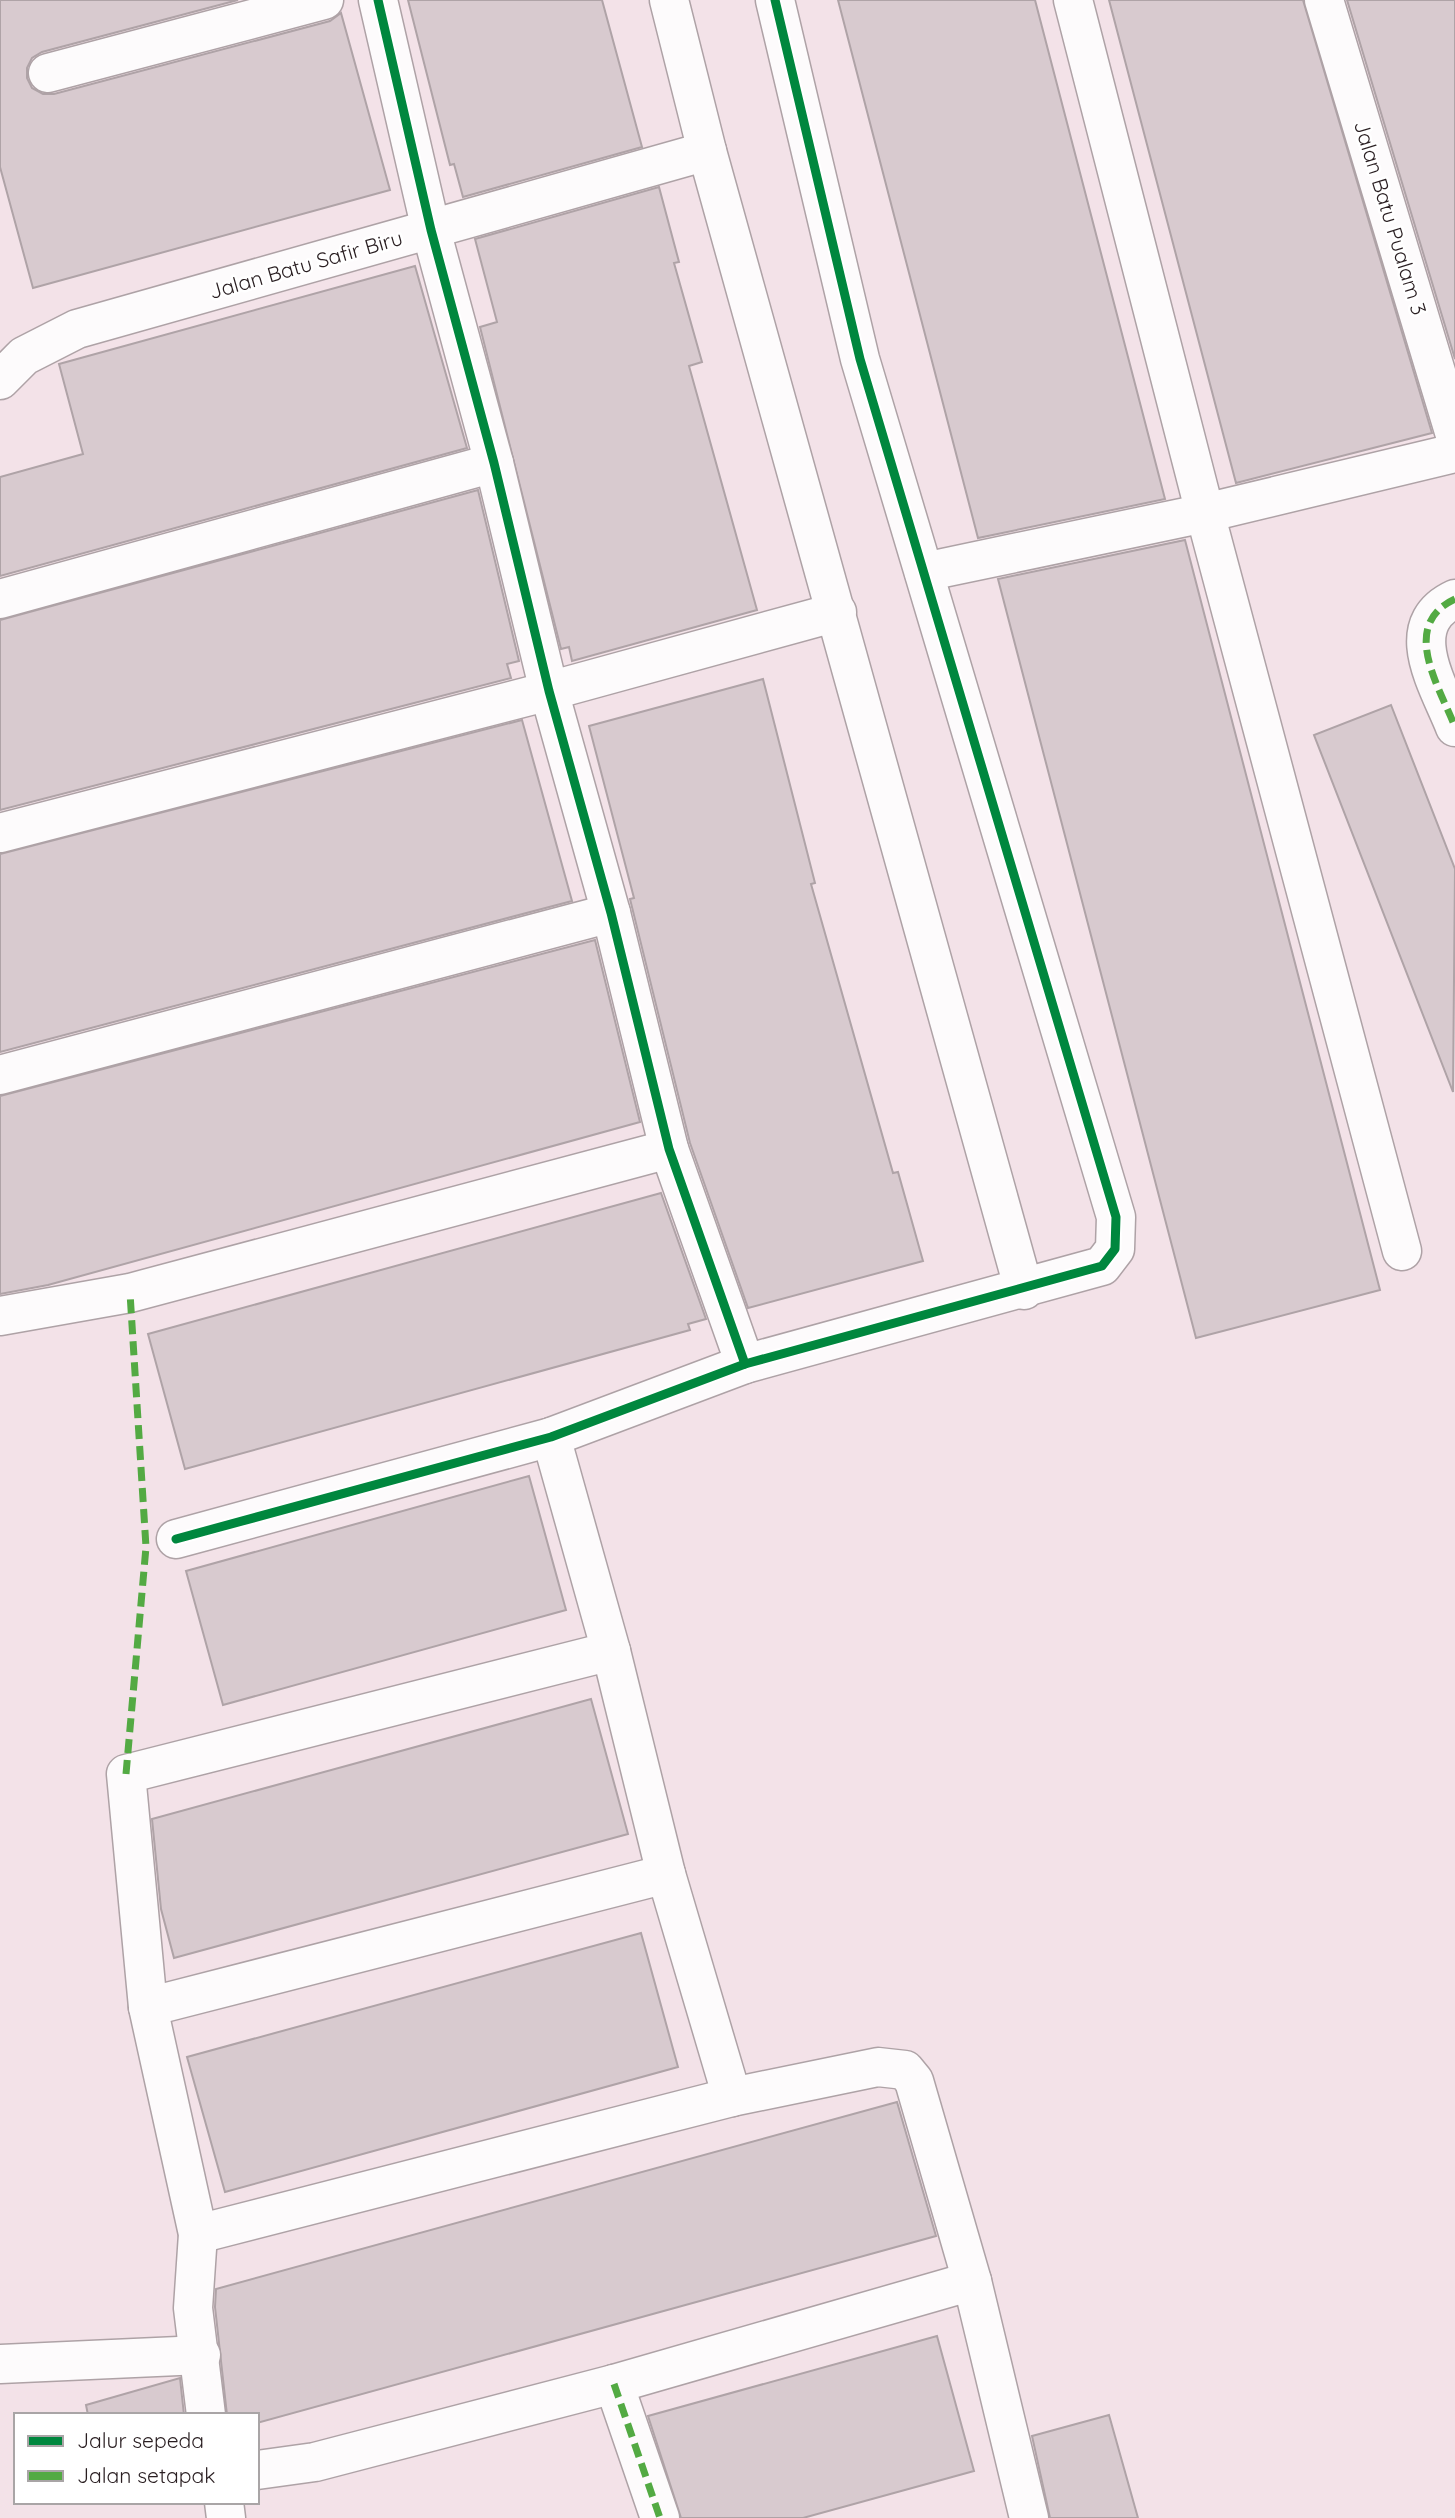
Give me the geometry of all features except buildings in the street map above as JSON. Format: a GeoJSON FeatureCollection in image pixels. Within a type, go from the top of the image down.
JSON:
{"type":"FeatureCollection","features":[{"type":"Feature","properties":{"kind":"street"},"geometry":{"type":"LineString","coordinates":[[48,73],[324,0]]}},
{"type":"Feature","properties":{"kind":"street"},"geometry":{"type":"LineString","coordinates":[[377,0],[431,230],[495,463],[550,691],[611,913],[669,1149],[744,1364]]}},
{"type":"Feature","properties":{"kind":"street"},"geometry":{"type":"LineString","coordinates":[[669,0],[707,151],[1024,1290]]}},
{"type":"Feature","properties":{"kind":"street"},"geometry":{"type":"LineString","coordinates":[[176,1539],[551,1437],[744,1364],[1024,1290],[1102,1266],[1115,1249],[1116,1217],[860,359],[775,0]]}},
{"type":"Feature","properties":{"kind":"street"},"geometry":{"type":"LineString","coordinates":[[1073,0],[1205,513],[1402,1251]]}},
{"type":"Feature","properties":{"kind":"street","name":"Jalan Batu Pualam 3"},"geometry":{"type":"LineString","coordinates":[[1324,0],[1455,435]]}},
{"type":"Feature","properties":{"kind":"street","name":"Jalan Batu Safir Biru"},"geometry":{"type":"LineString","coordinates":[[0,380],[24,356],[77,329],[707,151]]}},
{"type":"Feature","properties":{"kind":"street"},"geometry":{"type":"LineString","coordinates":[[924,572],[1205,513],[1455,453]]}},
{"type":"Feature","properties":{"kind":"street"},"geometry":{"type":"LineString","coordinates":[[0,599],[495,463]]}},
{"type":"Feature","properties":{"kind":"street"},"geometry":{"type":"LineString","coordinates":[[1455,599],[1440,606],[1431,616],[1425,643],[1427,657],[1455,727]]}},
{"type":"Feature","properties":{"kind":"street"},"geometry":{"type":"LineString","coordinates":[[0,833],[550,691],[837,612]]}},
{"type":"Feature","properties":{"kind":"street"},"geometry":{"type":"LineString","coordinates":[[0,1074],[611,913]]}},
{"type":"Feature","properties":{"kind":"street"},"geometry":{"type":"LineString","coordinates":[[0,1316],[130,1293],[669,1149]]}},
{"type":"Feature","properties":{"kind":"street"},"geometry":{"type":"LineString","coordinates":[[551,1437],[611,1651],[666,1874],[732,2097]]}},
{"type":"Feature","properties":{"kind":"street"},"geometry":{"type":"LineString","coordinates":[[206,2413],[201,2355],[193,2308],[198,2234],[148,2007],[125,1773],[611,1651]]}},
{"type":"Feature","properties":{"kind":"street"},"geometry":{"type":"LineString","coordinates":[[148,2007],[666,1874]]}},
{"type":"Feature","properties":{"kind":"street"},"geometry":{"type":"LineString","coordinates":[[198,2234],[732,2097],[878,2067],[896,2067],[910,2074],[972,2281],[1024,2517]]}},
{"type":"Feature","properties":{"kind":"street"},"geometry":{"type":"LineString","coordinates":[[259,2470],[315,2462],[614,2384],[972,2281]]}},
{"type":"Feature","properties":{"kind":"street"},"geometry":{"type":"LineString","coordinates":[[0,2364],[201,2355]]}},
{"type":"Feature","properties":{"kind":"street"},"geometry":{"type":"LineString","coordinates":[[614,2384],[660,2518]]}},
{"type":"Feature","properties":{"kind":"marked path"},"geometry":{"type":"LineString","coordinates":[[1455,599],[1438,610],[1429,624],[1426,640],[1433,675],[1455,727]]}},
{"type":"Feature","properties":{"kind":"marked path"},"geometry":{"type":"LineString","coordinates":[[126,1774],[146,1547],[130,1293]]}},
{"type":"Feature","properties":{"kind":"marked path"},"geometry":{"type":"LineString","coordinates":[[614,2384],[660,2518]]}},
{"type":"Feature","properties":{"kind":"cycle path"},"geometry":{"type":"LineString","coordinates":[[378,0],[431,230],[494,463],[549,691],[611,913],[669,1149],[745,1364]]}},
{"type":"Feature","properties":{"kind":"cycle path"},"geometry":{"type":"LineString","coordinates":[[176,1539],[551,1437],[745,1364],[1102,1266],[1115,1249],[1116,1217],[860,359],[775,0]]}}]}
